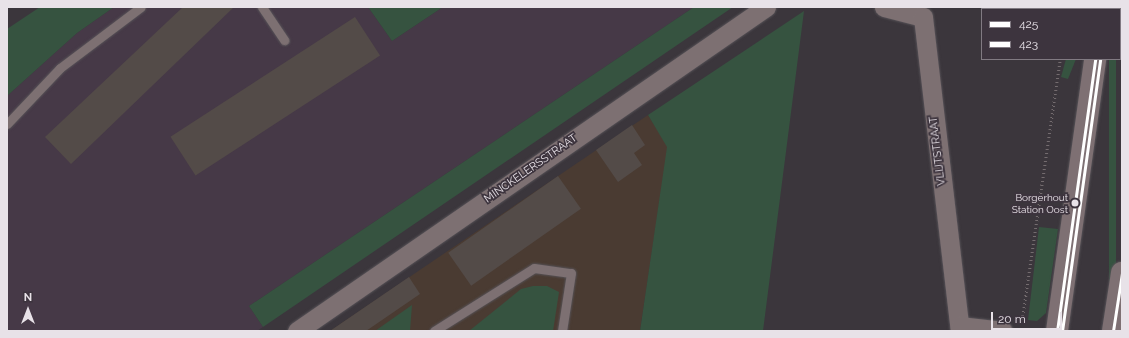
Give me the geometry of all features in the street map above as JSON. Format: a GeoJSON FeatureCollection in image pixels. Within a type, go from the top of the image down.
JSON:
{"type":"FeatureCollection","features":[{"type":"Feature","properties":{"kind":"main road"},"geometry":{"type":"LineString","coordinates":[[1057,331],[1095,60]]}},
{"type":"Feature","properties":{"kind":"main road"},"geometry":{"type":"LineString","coordinates":[[1113,331],[1122,273]]}},
{"type":"Feature","properties":{"kind":"street","name":"MINCKELERSSTRAAT"},"geometry":{"type":"LineString","coordinates":[[297,331],[766,7]]}},
{"type":"Feature","properties":{"kind":"street","name":"VLIJTSTRAAT"},"geometry":{"type":"LineString","coordinates":[[884,7],[923,12],[960,328],[1003,331]]}},
{"type":"Feature","properties":{"kind":"lane"},"geometry":{"type":"LineString","coordinates":[[7,124],[60,68],[141,7]]}},
{"type":"Feature","properties":{"kind":"lane"},"geometry":{"type":"LineString","coordinates":[[262,7],[284,40]]}},
{"type":"Feature","properties":{"kind":"lane"},"geometry":{"type":"LineString","coordinates":[[434,331],[534,268],[571,273],[562,331]]}},
{"type":"Feature","properties":{"kind":"path"},"geometry":{"type":"LineString","coordinates":[[1022,323],[1060,60]]}},
{"type":"Feature","properties":{"kind":"shaded area"},"geometry":{"type":"Polygon","coordinates":[[[114,7],[368,7],[392,41],[443,7],[694,7],[249,306],[263,327],[257,331],[7,331],[7,96],[77,33],[114,7]]]}},
{"type":"Feature","properties":{"kind":"shaded area"},"geometry":{"type":"Polygon","coordinates":[[[648,115],[668,146],[640,331],[330,331],[648,115]]]}},
{"type":"Feature","properties":{"kind":"green space"},"geometry":{"type":"Polygon","coordinates":[[[40,7],[114,7],[77,33],[7,96],[7,29],[40,7]]]}},
{"type":"Feature","properties":{"kind":"green space"},"geometry":{"type":"Polygon","coordinates":[[[368,7],[443,7],[392,41],[368,7]]]}},
{"type":"Feature","properties":{"kind":"green space"},"geometry":{"type":"Polygon","coordinates":[[[694,7],[733,7],[263,327],[249,306],[694,7]]]}},
{"type":"Feature","properties":{"kind":"green space"},"geometry":{"type":"Polygon","coordinates":[[[804,11],[763,331],[640,331],[667,147],[648,115],[804,11]]]}},
{"type":"Feature","properties":{"kind":"green space"},"geometry":{"type":"Polygon","coordinates":[[[1066,60],[1076,60],[1068,79],[1061,77],[1066,60]]]}},
{"type":"Feature","properties":{"kind":"green space"},"geometry":{"type":"Polygon","coordinates":[[[1109,60],[1116,60],[1116,331],[1109,331],[1109,60]]]}},
{"type":"Feature","properties":{"kind":"green space"},"geometry":{"type":"Polygon","coordinates":[[[1039,227],[1058,229],[1046,313],[1037,321],[1028,320],[1039,227]]]}},
{"type":"Feature","properties":{"kind":"green space"},"geometry":{"type":"Polygon","coordinates":[[[533,286],[547,286],[559,292],[553,331],[469,331],[521,289],[533,286]]]}},
{"type":"Feature","properties":{"kind":"green space"},"geometry":{"type":"Polygon","coordinates":[[[412,305],[410,331],[375,331],[412,305]]]}},
{"type":"Feature","properties":{"kind":"building"},"geometry":{"type":"Polygon","coordinates":[[[183,7],[234,7],[71,164],[45,137],[183,7]]]}},
{"type":"Feature","properties":{"kind":"building"},"geometry":{"type":"Polygon","coordinates":[[[355,17],[380,56],[196,175],[170,137],[355,17]]]}},
{"type":"Feature","properties":{"kind":"building"},"geometry":{"type":"Polygon","coordinates":[[[632,125],[645,145],[634,153],[642,165],[618,182],[596,150],[632,125]]]}},
{"type":"Feature","properties":{"kind":"building"},"geometry":{"type":"Polygon","coordinates":[[[558,176],[581,209],[471,286],[448,253],[558,176]]]}},
{"type":"Feature","properties":{"kind":"building"},"geometry":{"type":"Polygon","coordinates":[[[409,277],[420,294],[366,331],[330,331],[409,277]]]}},
{"type":"Feature","properties":{"kind":"transit line","name":"425"},"geometry":{"type":"LineString","coordinates":[[1057,331],[1095,60]]}},
{"type":"Feature","properties":{"kind":"transit line","name":"423"},"geometry":{"type":"LineString","coordinates":[[1062,331],[1100,60]]}},
{"type":"Feature","properties":{"kind":"transit line","name":"425"},"geometry":{"type":"LineString","coordinates":[[1113,331],[1122,273]]}},
{"type":"Feature","properties":{"kind":"place","name":"Borgerhout Station Oost"},"geometry":{"type":"Point","coordinates":[1075,203]}}]}
